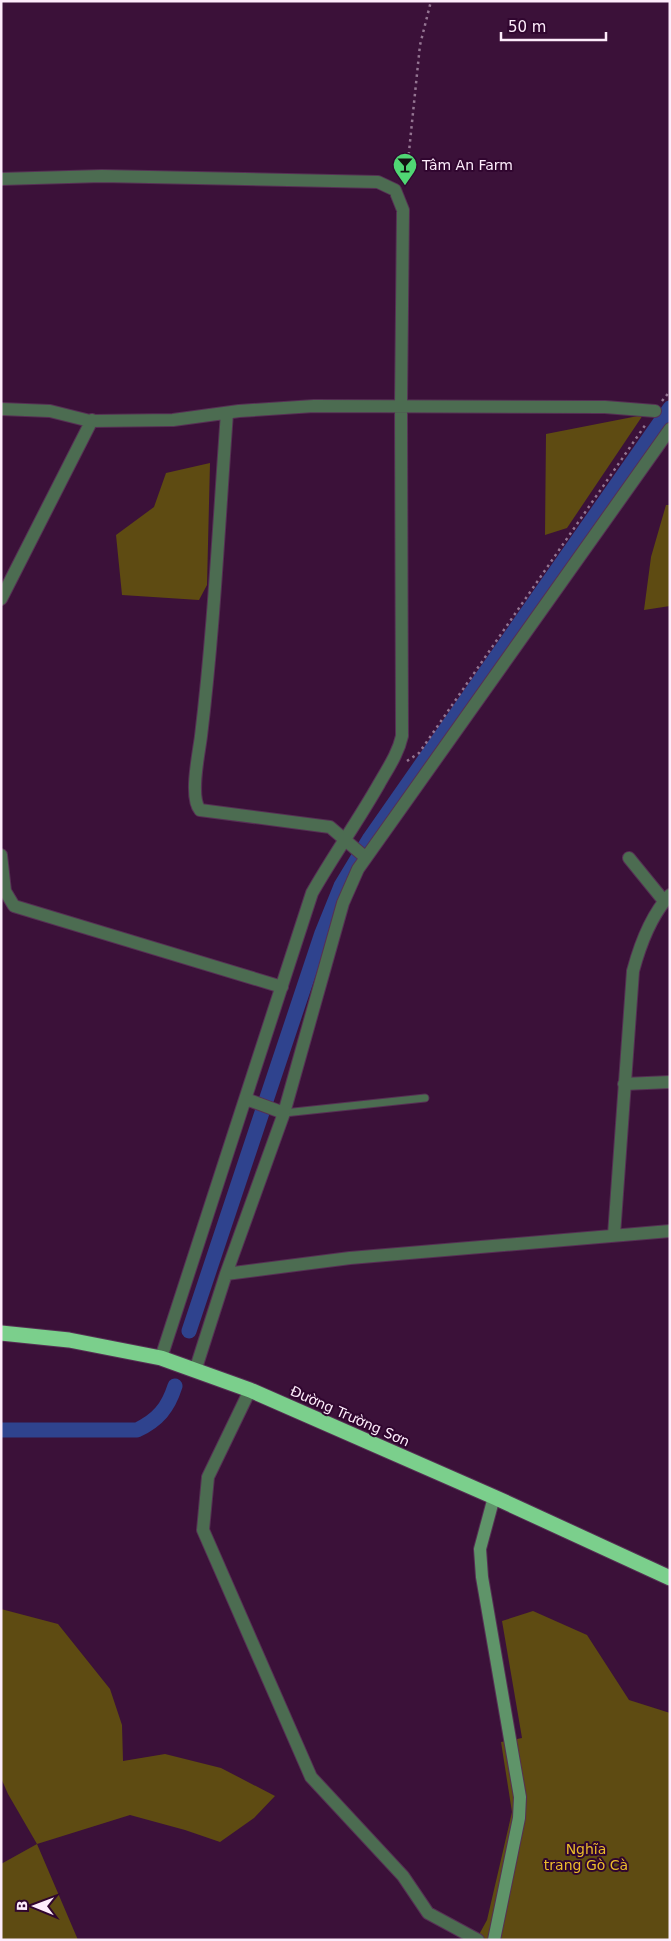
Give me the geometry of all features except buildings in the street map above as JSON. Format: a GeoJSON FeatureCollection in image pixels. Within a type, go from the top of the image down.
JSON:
{"type":"FeatureCollection","features":[{"type":"Feature","properties":{"kind":"highway","name":"Đường Trường Sơn"},"geometry":{"type":"LineString","coordinates":[[1,1333],[69,1340],[161,1358],[250,1390],[494,1497],[670,1578]]}},
{"type":"Feature","properties":{"kind":"street"},"geometry":{"type":"LineString","coordinates":[[1,180],[102,176],[278,178],[378,182],[395,190],[402,210],[402,736],[399,748],[365,809],[312,893],[161,1358]]}},
{"type":"Feature","properties":{"kind":"street"},"geometry":{"type":"LineString","coordinates":[[1,409],[50,411],[92,420],[173,420],[227,413],[314,406],[605,407],[655,411]]}},
{"type":"Feature","properties":{"kind":"street"},"geometry":{"type":"LineString","coordinates":[[227,413],[210,663],[195,785],[196,806],[200,810],[330,827],[366,857]]}},
{"type":"Feature","properties":{"kind":"street"},"geometry":{"type":"LineString","coordinates":[[1,599],[92,420]]}},
{"type":"Feature","properties":{"kind":"street"},"geometry":{"type":"LineString","coordinates":[[195,1371],[226,1274],[284,1113],[343,903],[358,869],[670,428]]}},
{"type":"Feature","properties":{"kind":"street"},"geometry":{"type":"LineString","coordinates":[[1,856],[5,891],[14,906],[282,987]]}},
{"type":"Feature","properties":{"kind":"street"},"geometry":{"type":"LineString","coordinates":[[614,1235],[633,971],[638,951],[658,909],[667,898],[629,858]]}},
{"type":"Feature","properties":{"kind":"street"},"geometry":{"type":"LineString","coordinates":[[624,1084],[670,1082]]}},
{"type":"Feature","properties":{"kind":"street"},"geometry":{"type":"LineString","coordinates":[[246,1099],[284,1113]]}},
{"type":"Feature","properties":{"kind":"street"},"geometry":{"type":"LineString","coordinates":[[226,1274],[350,1258],[670,1231]]}},
{"type":"Feature","properties":{"kind":"street"},"geometry":{"type":"LineString","coordinates":[[250,1390],[208,1477],[203,1530],[311,1777],[403,1876],[428,1913],[478,1940]]}},
{"type":"Feature","properties":{"kind":"street"},"geometry":{"type":"LineString","coordinates":[[494,1497],[480,1549],[482,1577],[520,1797],[519,1818],[494,1940]]}},
{"type":"Feature","properties":{"kind":"lane"},"geometry":{"type":"LineString","coordinates":[[284,1113],[425,1098]]}},
{"type":"Feature","properties":{"kind":"path"},"geometry":{"type":"LineString","coordinates":[[395,190],[407,171],[420,45],[431,1]]}},
{"type":"Feature","properties":{"kind":"path"},"geometry":{"type":"LineString","coordinates":[[405,762],[419,753],[670,390]]}},
{"type":"Feature","properties":{"kind":"green space"},"geometry":{"type":"Polygon","coordinates":[[[643,415],[567,528],[545,535],[546,434],[643,415]]]}},
{"type":"Feature","properties":{"kind":"green space"},"geometry":{"type":"Polygon","coordinates":[[[210,463],[207,585],[199,600],[122,595],[116,535],[154,507],[166,473],[210,463]]]}},
{"type":"Feature","properties":{"kind":"green space"},"geometry":{"type":"Polygon","coordinates":[[[666,505],[670,505],[670,606],[644,610],[651,557],[666,505]]]}},
{"type":"Feature","properties":{"kind":"green space"},"geometry":{"type":"Polygon","coordinates":[[[1,1609],[58,1624],[110,1689],[122,1725],[123,1761],[165,1754],[221,1768],[275,1796],[254,1818],[220,1842],[130,1815],[37,1844],[8,1794],[1,1778],[1,1609]]]}},
{"type":"Feature","properties":{"kind":"green space","name":"Nghĩa trang Gò Cà"},"geometry":{"type":"Polygon","coordinates":[[[533,1611],[587,1635],[629,1700],[670,1713],[670,1940],[476,1940],[487,1920],[512,1812],[501,1742],[522,1738],[502,1621],[533,1611]]]}},
{"type":"Feature","properties":{"kind":"green space"},"geometry":{"type":"Polygon","coordinates":[[[37,1844],[78,1940],[1,1940],[1,1864],[37,1844]]]}},
{"type":"Feature","properties":{"kind":"waterway"},"geometry":{"type":"LineString","coordinates":[[189,1331],[322,933],[341,886],[370,838],[670,408]]}},
{"type":"Feature","properties":{"kind":"waterway"},"geometry":{"type":"LineString","coordinates":[[1,1430],[137,1430],[151,1422],[161,1412],[169,1401],[175,1386]]}},
{"type":"Feature","properties":{"kind":"place","name":"Tâm An Farm"},"geometry":{"type":"Point","coordinates":[405,186]}}]}
